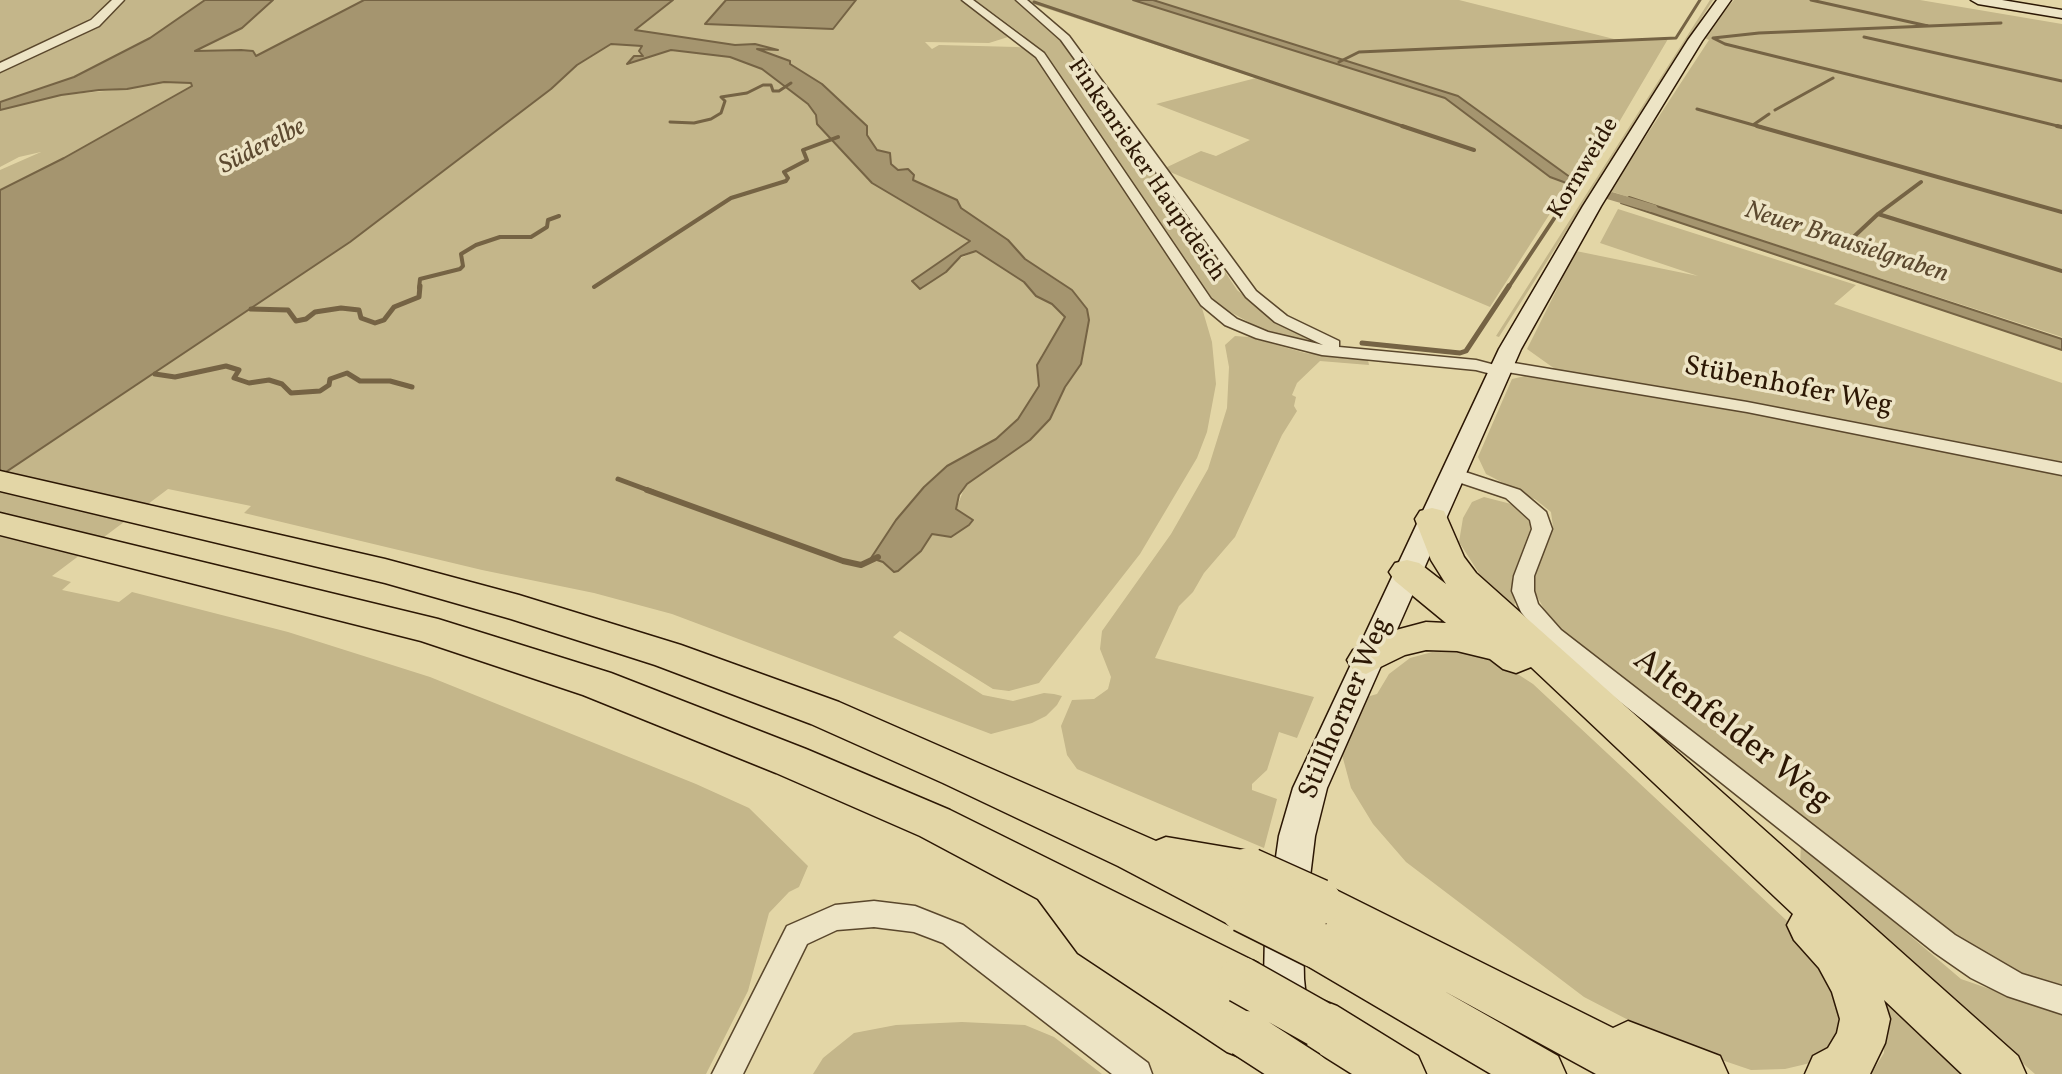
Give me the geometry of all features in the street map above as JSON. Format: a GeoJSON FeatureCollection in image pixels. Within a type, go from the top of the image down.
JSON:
{"type":"FeatureCollection","features":[{"type":"Feature","properties":{"kind":"highway"},"geometry":{"type":"LineString","coordinates":[[0,481],[385,571],[519,608],[668,655],[825,713],[1134,852],[1247,890],[1317,924],[1528,1009],[1702,1074]]}},
{"type":"Feature","properties":{"kind":"highway"},"geometry":{"type":"LineString","coordinates":[[1432,519],[1448,560],[1463,582],[2000,1074]]}},
{"type":"Feature","properties":{"kind":"highway"},"geometry":{"type":"LineString","coordinates":[[0,524],[425,629],[597,684],[791,761],[935,823],[1241,980],[1400,1074]]}},
{"type":"Feature","properties":{"kind":"highway"},"geometry":{"type":"LineString","coordinates":[[1407,572],[1443,575],[1463,582]]}},
{"type":"Feature","properties":{"kind":"highway"},"geometry":{"type":"LineString","coordinates":[[1407,572],[1561,696],[1836,952],[1854,984],[1865,1019],[1860,1043],[1846,1066],[1831,1074]]}},
{"type":"Feature","properties":{"kind":"highway"},"geometry":{"type":"LineString","coordinates":[[1366,660],[1394,644],[1426,636],[1457,637],[1504,649]]}},
{"type":"Feature","properties":{"kind":"highway"},"geometry":{"type":"LineString","coordinates":[[1049,880],[1095,937],[1307,1074]]}},
{"type":"Feature","properties":{"kind":"highway"},"geometry":{"type":"LineString","coordinates":[[1317,924],[1540,1074]]}},
{"type":"Feature","properties":{"kind":"highway"},"geometry":{"type":"LineString","coordinates":[[1528,1009],[1647,1074]]}},
{"type":"Feature","properties":{"kind":"main road"},"geometry":{"type":"LineString","coordinates":[[1978,0],[2062,11]]}},
{"type":"Feature","properties":{"kind":"main road"},"geometry":{"type":"LineString","coordinates":[[2008,0],[2062,11]]}},
{"type":"Feature","properties":{"kind":"main road","name":"Kornweide"},"geometry":{"type":"LineString","coordinates":[[1501,368],[1592,206],[1721,1]]}},
{"type":"Feature","properties":{"kind":"main road","name":"Stillhorner Weg"},"geometry":{"type":"LineString","coordinates":[[1293,1074],[1284,979],[1284,934],[1297,836],[1310,788],[1501,368]]}},
{"type":"Feature","properties":{"kind":"street"},"geometry":{"type":"LineString","coordinates":[[0,68],[95,23],[118,0]]}},
{"type":"Feature","properties":{"kind":"street","name":"Finkenrieker Hauptdeich"},"geometry":{"type":"LineString","coordinates":[[967,0],[1040,55],[1214,309],[1231,322],[1262,335],[1309,348],[1501,368]]}},
{"type":"Feature","properties":{"kind":"street","name":"Finkenrieker Hauptdeich"},"geometry":{"type":"LineString","coordinates":[[1021,0],[1065,38],[1251,294],[1281,319],[1346,353]]}},
{"type":"Feature","properties":{"kind":"street","name":"Stübenhofer Weg"},"geometry":{"type":"LineString","coordinates":[[1501,368],[1747,407],[2062,469]]}},
{"type":"Feature","properties":{"kind":"street","name":"Altenfelder Weg"},"geometry":{"type":"LineString","coordinates":[[1453,474],[1513,494],[1539,517],[1542,529],[1524,576],[1523,591],[1529,607],[1553,636],[1945,944],[1981,968],[2017,986],[2062,1000]]}},
{"type":"Feature","properties":{"kind":"street"},"geometry":{"type":"LineString","coordinates":[[727,1074],[797,935],[835,918],[874,914],[915,919],[953,934],[1137,1074]]}},
{"type":"Feature","properties":{"kind":"shaded area"},"geometry":{"type":"Polygon","coordinates":[[[0,0],[111,0],[85,23],[0,64],[0,0]]]}},
{"type":"Feature","properties":{"kind":"shaded area"},"geometry":{"type":"Polygon","coordinates":[[[126,0],[205,0],[150,38],[74,77],[0,102],[0,70],[82,33],[126,0]]]}},
{"type":"Feature","properties":{"kind":"shaded area"},"geometry":{"type":"Polygon","coordinates":[[[273,0],[364,0],[256,56],[194,51],[242,28],[273,0]]]}},
{"type":"Feature","properties":{"kind":"shaded area"},"geometry":{"type":"Polygon","coordinates":[[[673,0],[726,0],[706,24],[833,29],[856,0],[963,0],[1008,37],[989,43],[925,42],[932,49],[939,45],[1017,47],[1026,48],[1034,54],[1202,308],[1212,342],[1216,384],[1207,432],[1197,458],[1140,554],[1039,683],[1009,691],[993,689],[900,631],[893,637],[983,695],[1013,701],[1044,693],[1054,694],[1062,696],[1057,705],[1046,716],[1032,723],[991,734],[672,614],[594,593],[482,570],[244,513],[251,506],[168,489],[52,576],[71,582],[62,590],[119,602],[132,592],[288,632],[430,677],[749,808],[808,866],[799,887],[789,892],[769,913],[748,991],[706,1074],[0,1074],[0,476],[350,242],[551,89],[577,65],[611,44],[642,46],[639,49],[643,56],[631,58],[629,63],[671,50],[730,57],[762,69],[808,104],[816,115],[817,124],[872,183],[971,241],[913,280],[976,251],[1024,282],[1036,296],[1051,304],[1065,318],[1041,356],[1039,386],[1018,419],[996,439],[947,466],[924,487],[896,520],[871,558],[883,562],[894,572],[898,571],[921,551],[932,534],[946,537],[961,512],[956,509],[966,484],[1030,440],[1050,419],[1065,387],[1081,364],[1060,281],[1025,259],[1008,240],[961,208],[957,200],[913,180],[908,169],[898,170],[891,164],[890,153],[877,150],[867,135],[867,126],[822,84],[756,49],[778,50],[755,44],[735,45],[634,30],[673,0]]]}},
{"type":"Feature","properties":{"kind":"shaded area"},"geometry":{"type":"Polygon","coordinates":[[[975,0],[1019,0],[1058,35],[1184,209],[1237,290],[1274,321],[1323,345],[1261,329],[1216,304],[1023,35],[975,0]]]}},
{"type":"Feature","properties":{"kind":"shaded area"},"geometry":{"type":"Polygon","coordinates":[[[1021,0],[1133,0],[1445,98],[1550,177],[1569,184],[1490,307],[1163,169],[1201,151],[1216,156],[1250,140],[1156,104],[1256,78],[1021,0]]]}},
{"type":"Feature","properties":{"kind":"shaded area"},"geometry":{"type":"Polygon","coordinates":[[[1153,0],[1459,0],[1614,39],[1668,39],[1585,180],[1574,180],[1458,96],[1153,0]]]}},
{"type":"Feature","properties":{"kind":"shaded area"},"geometry":{"type":"Polygon","coordinates":[[[1710,0],[1713,0],[1499,337],[1496,336],[1710,0]]]}},
{"type":"Feature","properties":{"kind":"shaded area"},"geometry":{"type":"Polygon","coordinates":[[[1734,0],[1920,0],[2062,24],[2062,337],[1610,191],[1709,40],[1705,38],[1716,20],[1734,0]]]}},
{"type":"Feature","properties":{"kind":"shaded area"},"geometry":{"type":"Polygon","coordinates":[[[164,82],[191,83],[192,86],[0,190],[0,170],[41,152],[19,157],[0,167],[0,110],[61,95],[164,82]]]}},
{"type":"Feature","properties":{"kind":"shaded area"},"geometry":{"type":"Polygon","coordinates":[[[1618,209],[1856,285],[1834,304],[2062,383],[2062,465],[1562,374],[1527,349],[1576,251],[1698,276],[1600,243],[1618,209]]]}},
{"type":"Feature","properties":{"kind":"shaded area"},"geometry":{"type":"Polygon","coordinates":[[[1235,336],[1305,353],[1368,360],[1369,365],[1320,361],[1297,383],[1292,395],[1296,397],[1294,406],[1297,411],[1282,435],[1235,537],[1179,606],[1155,658],[1314,697],[1297,738],[1279,732],[1267,770],[1252,784],[1252,790],[1277,799],[1264,848],[1077,769],[1067,755],[1061,726],[1072,700],[1094,699],[1108,689],[1111,677],[1100,649],[1102,631],[1171,534],[1208,469],[1227,408],[1229,367],[1225,345],[1235,336]]]}},
{"type":"Feature","properties":{"kind":"shaded area"},"geometry":{"type":"Polygon","coordinates":[[[1525,376],[1749,412],[2062,473],[2062,987],[2011,971],[1979,956],[1551,621],[1535,593],[1534,579],[1553,527],[1551,512],[1536,500],[1486,474],[1478,457],[1512,379],[1525,376]]]}},
{"type":"Feature","properties":{"kind":"shaded area"},"geometry":{"type":"Polygon","coordinates":[[[1484,497],[1515,505],[1526,514],[1531,527],[1512,578],[1516,599],[1513,610],[1484,581],[1459,542],[1463,518],[1472,502],[1484,497]]]}},
{"type":"Feature","properties":{"kind":"shaded area"},"geometry":{"type":"Polygon","coordinates":[[[1436,651],[1463,652],[1499,662],[1533,684],[1815,947],[1840,994],[1840,1031],[1823,1060],[1785,1069],[1751,1070],[1701,1053],[1638,1025],[1584,997],[1406,862],[1373,824],[1351,788],[1341,751],[1363,698],[1377,694],[1389,674],[1410,658],[1436,651]]]}},
{"type":"Feature","properties":{"kind":"shaded area"},"geometry":{"type":"Polygon","coordinates":[[[1801,843],[1961,979],[2062,1014],[2062,1074],[2035,1074],[1800,868],[1801,843]]]}},
{"type":"Feature","properties":{"kind":"shaded area"},"geometry":{"type":"Polygon","coordinates":[[[1859,957],[1984,1074],[1871,1074],[1884,1053],[1883,1008],[1859,957]]]}},
{"type":"Feature","properties":{"kind":"shaded area"},"geometry":{"type":"Polygon","coordinates":[[[962,1022],[1025,1025],[1054,1037],[1102,1074],[813,1074],[823,1058],[854,1033],[896,1025],[962,1022]]]}},
{"type":"Feature","properties":{"kind":"water","name":"Süderelbe"},"geometry":{"type":"Polygon","coordinates":[[[205,0],[273,0],[242,28],[195,51],[241,50],[253,51],[256,56],[364,0],[673,0],[635,30],[735,45],[755,44],[778,50],[757,49],[790,61],[790,64],[822,84],[867,126],[867,135],[877,150],[890,153],[891,164],[898,170],[908,169],[914,175],[913,180],[957,200],[961,208],[1008,240],[1025,259],[1072,290],[1087,309],[1089,320],[1081,364],[1065,387],[1050,419],[1030,440],[967,484],[959,495],[956,509],[973,520],[969,525],[951,537],[932,534],[921,551],[898,571],[894,572],[883,562],[871,558],[896,520],[924,487],[947,466],[996,439],[1018,419],[1039,386],[1037,365],[1065,317],[1052,304],[1036,296],[1024,282],[976,251],[961,256],[946,272],[920,289],[912,281],[970,241],[872,183],[817,124],[816,115],[808,104],[762,69],[730,57],[671,50],[627,64],[634,56],[643,56],[639,51],[642,46],[611,44],[577,65],[551,89],[350,242],[0,476],[0,190],[192,86],[191,83],[164,82],[127,89],[99,90],[61,95],[0,110],[0,102],[74,77],[150,38],[205,0]]]}},
{"type":"Feature","properties":{"kind":"water"},"geometry":{"type":"Polygon","coordinates":[[[726,0],[856,0],[833,29],[705,24],[726,0]]]}},
{"type":"Feature","properties":{"kind":"water"},"geometry":{"type":"Polygon","coordinates":[[[1133,0],[1153,0],[1458,96],[1574,180],[1569,184],[1550,177],[1445,98],[1133,0]]]}},
{"type":"Feature","properties":{"kind":"water"},"geometry":{"type":"Polygon","coordinates":[[[1629,197],[2062,339],[2062,350],[1621,203],[1629,197]]]}},
{"type":"Feature","properties":{"kind":"waterway"},"geometry":{"type":"LineString","coordinates":[[1339,62],[1359,52],[1676,38],[1700,0]]}},
{"type":"Feature","properties":{"kind":"waterway"},"geometry":{"type":"LineString","coordinates":[[1811,0],[1928,26]]}},
{"type":"Feature","properties":{"kind":"waterway"},"geometry":{"type":"LineString","coordinates":[[1034,2],[1408,128]]}},
{"type":"Feature","properties":{"kind":"waterway"},"geometry":{"type":"LineString","coordinates":[[2001,23],[1759,33],[1713,38],[1725,44],[2062,127],[2057,126]]}},
{"type":"Feature","properties":{"kind":"waterway"},"geometry":{"type":"LineString","coordinates":[[1864,37],[2062,81]]}},
{"type":"Feature","properties":{"kind":"waterway"},"geometry":{"type":"LineString","coordinates":[[1775,110],[1833,78]]}},
{"type":"Feature","properties":{"kind":"waterway"},"geometry":{"type":"LineString","coordinates":[[670,122],[694,123],[711,119],[721,113],[725,101],[721,97],[747,93],[763,85],[771,85],[773,91],[779,91],[791,83]]}},
{"type":"Feature","properties":{"kind":"waterway"},"geometry":{"type":"LineString","coordinates":[[1697,109],[1753,125]]}},
{"type":"Feature","properties":{"kind":"waterway"},"geometry":{"type":"LineString","coordinates":[[1753,125],[1769,114]]}},
{"type":"Feature","properties":{"kind":"waterway"},"geometry":{"type":"LineString","coordinates":[[1753,125],[1764,128]]}},
{"type":"Feature","properties":{"kind":"waterway"},"geometry":{"type":"LineString","coordinates":[[1402,126],[1408,128]]}},
{"type":"Feature","properties":{"kind":"waterway"},"geometry":{"type":"LineString","coordinates":[[1757,126],[2062,212]]}},
{"type":"Feature","properties":{"kind":"waterway"},"geometry":{"type":"LineString","coordinates":[[1408,128],[1474,150]]}},
{"type":"Feature","properties":{"kind":"waterway"},"geometry":{"type":"LineString","coordinates":[[594,287],[731,198],[786,181],[788,178],[784,172],[807,160],[803,150],[838,137]]}},
{"type":"Feature","properties":{"kind":"waterway"},"geometry":{"type":"LineString","coordinates":[[1878,214],[1921,182]]}},
{"type":"Feature","properties":{"kind":"waterway"},"geometry":{"type":"LineString","coordinates":[[1508,288],[1569,196]]}},
{"type":"Feature","properties":{"kind":"waterway","name":"Neuer Brausielgraben"},"geometry":{"type":"LineString","coordinates":[[1612,196],[1651,208]]}},
{"type":"Feature","properties":{"kind":"waterway"},"geometry":{"type":"LineString","coordinates":[[1845,245],[1878,214]]}},
{"type":"Feature","properties":{"kind":"waterway"},"geometry":{"type":"LineString","coordinates":[[1878,214],[2062,271]]}},
{"type":"Feature","properties":{"kind":"waterway"},"geometry":{"type":"LineString","coordinates":[[419,288],[420,279],[460,269],[463,266],[461,254],[476,245],[500,237],[531,237],[547,227],[548,220],[559,216]]}},
{"type":"Feature","properties":{"kind":"waterway"},"geometry":{"type":"LineString","coordinates":[[251,309],[288,310],[296,321],[306,319],[315,312],[341,308],[359,310],[361,318],[375,323],[384,320],[394,307],[419,297],[420,286]]}},
{"type":"Feature","properties":{"kind":"waterway"},"geometry":{"type":"LineString","coordinates":[[1362,343],[1460,353],[1466,351],[1509,286]]}},
{"type":"Feature","properties":{"kind":"waterway"},"geometry":{"type":"LineString","coordinates":[[155,374],[175,377],[226,366],[239,370],[234,378],[249,383],[269,380],[282,384],[291,393],[320,391],[329,385],[330,379],[347,373],[360,381],[390,381],[412,387]]}},
{"type":"Feature","properties":{"kind":"waterway"},"geometry":{"type":"LineString","coordinates":[[618,479],[653,492]]}},
{"type":"Feature","properties":{"kind":"waterway"},"geometry":{"type":"LineString","coordinates":[[647,490],[843,561],[861,565],[878,557]]}}]}
